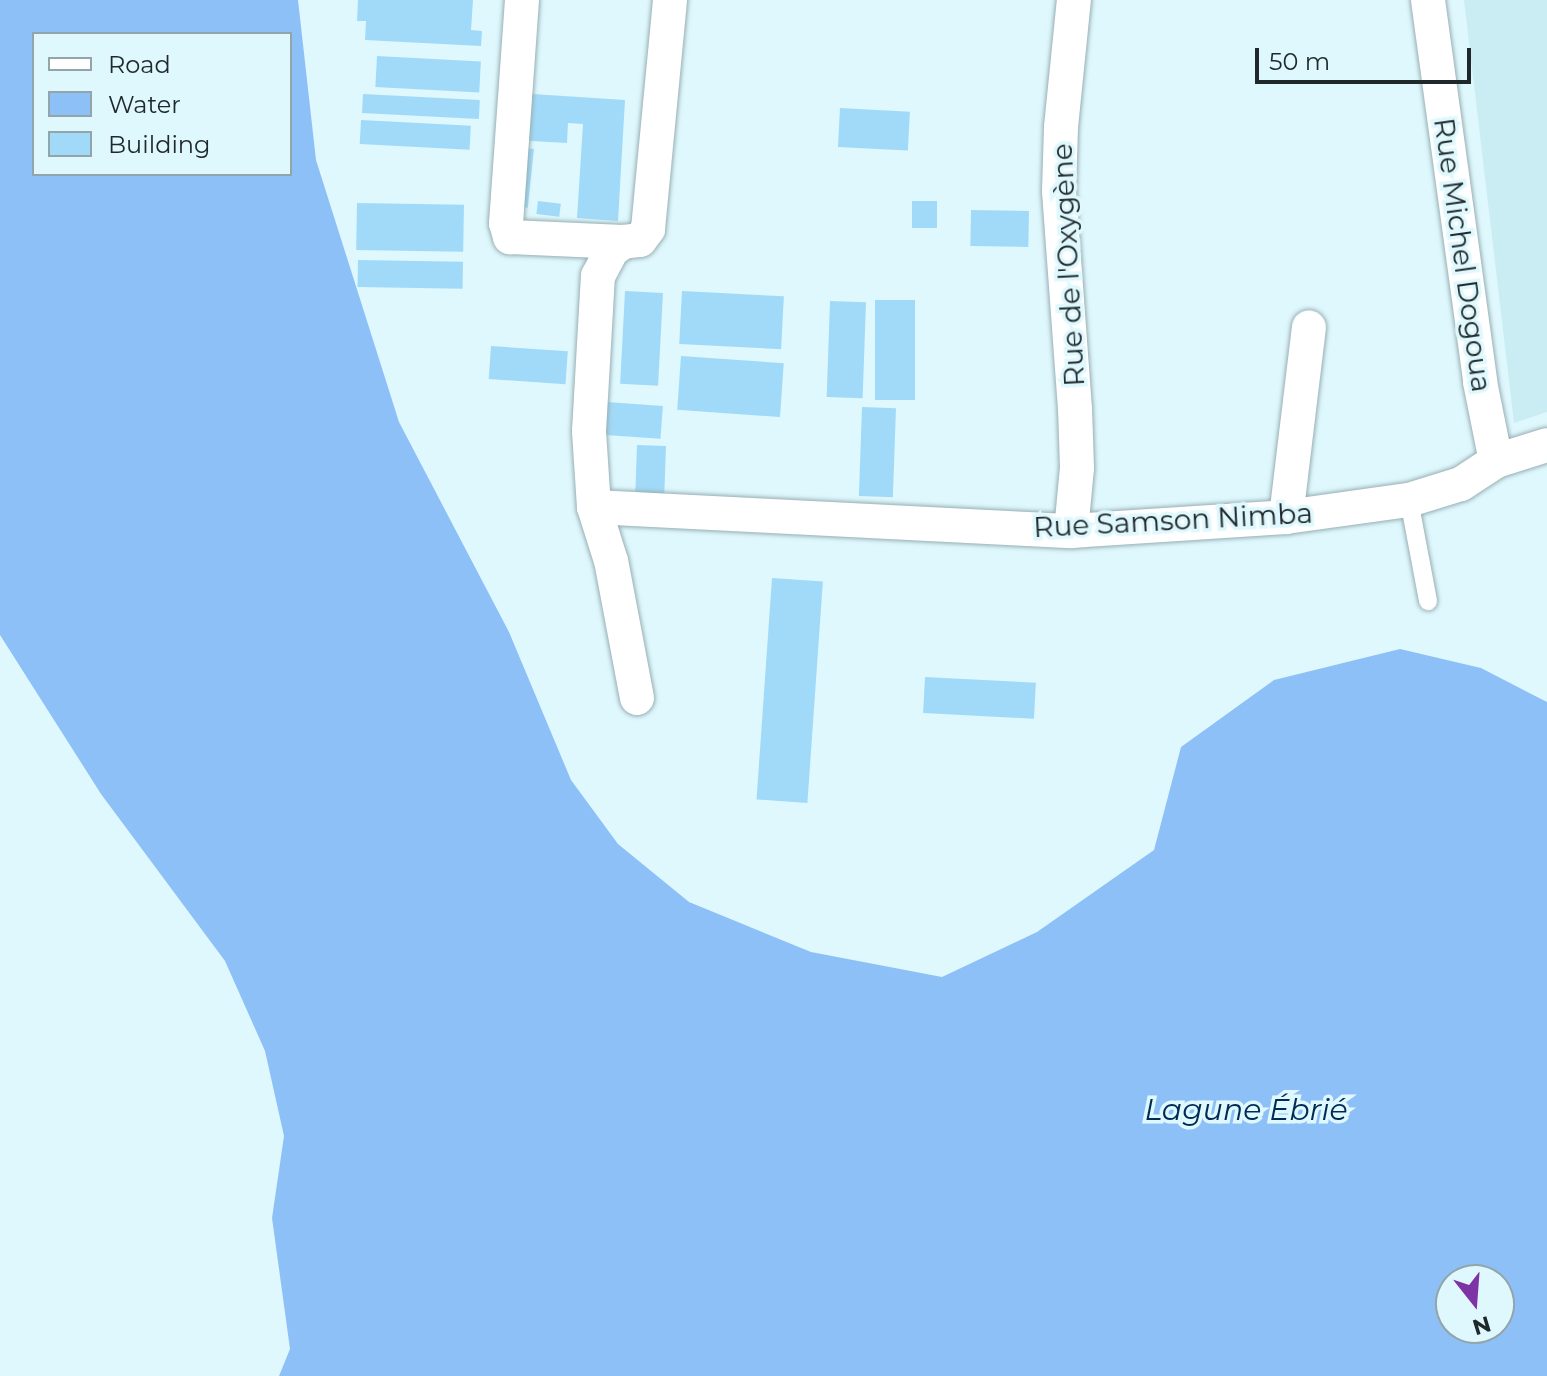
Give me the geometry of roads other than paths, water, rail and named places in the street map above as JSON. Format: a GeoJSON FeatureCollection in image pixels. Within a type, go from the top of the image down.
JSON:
{"type":"FeatureCollection","features":[{"type":"Feature","properties":{"kind":"street"},"geometry":{"type":"LineString","coordinates":[[522,0],[506,223],[510,237],[623,242],[640,240],[648,229],[670,0]]}},
{"type":"Feature","properties":{"kind":"street","name":"Rue de l'Oxygène"},"geometry":{"type":"LineString","coordinates":[[1071,531],[1077,468],[1075,409],[1059,191],[1061,127],[1074,0]]}},
{"type":"Feature","properties":{"kind":"street","name":"Rue Michel Dogoua"},"geometry":{"type":"LineString","coordinates":[[1428,0],[1478,367],[1496,461]]}},
{"type":"Feature","properties":{"kind":"street"},"geometry":{"type":"LineString","coordinates":[[623,242],[607,254],[598,276],[589,431],[594,507],[611,561],[637,698]]}},
{"type":"Feature","properties":{"kind":"street"},"geometry":{"type":"LineString","coordinates":[[1286,517],[1309,327]]}},
{"type":"Feature","properties":{"kind":"street","name":"Rue Samson Nimba"},"geometry":{"type":"LineString","coordinates":[[594,507],[1071,531],[1286,517],[1409,500],[1461,484],[1496,461],[1547,445]]}},
{"type":"Feature","properties":{"kind":"lane"},"geometry":{"type":"LineString","coordinates":[[1409,500],[1428,601]]}},
{"type":"Feature","properties":{"kind":"water","name":"Lagune Ébrié"},"geometry":{"type":"Polygon","coordinates":[[[0,0],[298,0],[316,160],[399,422],[509,632],[571,780],[618,844],[689,902],[811,952],[942,977],[1037,932],[1154,850],[1181,747],[1274,680],[1400,649],[1481,668],[1547,702],[1547,1376],[279,1376],[290,1349],[272,1218],[284,1136],[265,1051],[225,961],[101,794],[0,635],[0,0]]]}}]}
